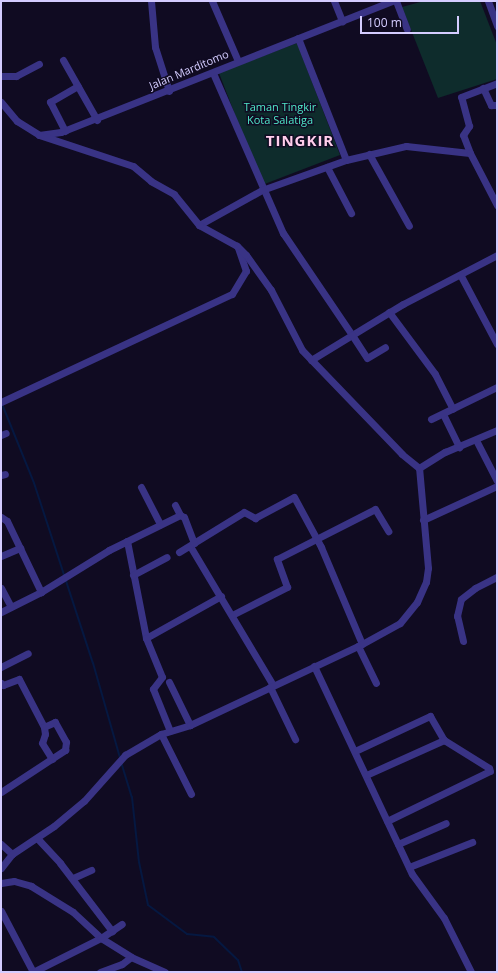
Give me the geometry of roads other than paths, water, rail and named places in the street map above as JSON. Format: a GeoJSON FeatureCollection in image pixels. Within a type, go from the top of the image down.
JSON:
{"type":"FeatureCollection","features":[{"type":"Feature","properties":{"kind":"street"},"geometry":{"type":"LineString","coordinates":[[151,1],[154,40],[169,91]]}},
{"type":"Feature","properties":{"kind":"street"},"geometry":{"type":"LineString","coordinates":[[212,1],[238,62]]}},
{"type":"Feature","properties":{"kind":"street"},"geometry":{"type":"LineString","coordinates":[[334,1],[342,21]]}},
{"type":"Feature","properties":{"kind":"street","name":"Jalan Marditomo"},"geometry":{"type":"LineString","coordinates":[[39,135],[65,131],[97,120],[392,1]]}},
{"type":"Feature","properties":{"kind":"street"},"geometry":{"type":"LineString","coordinates":[[396,1],[407,29]]}},
{"type":"Feature","properties":{"kind":"street"},"geometry":{"type":"LineString","coordinates":[[488,1],[497,26]]}},
{"type":"Feature","properties":{"kind":"street"},"geometry":{"type":"LineString","coordinates":[[298,38],[346,160]]}},
{"type":"Feature","properties":{"kind":"street"},"geometry":{"type":"LineString","coordinates":[[63,60],[97,120]]}},
{"type":"Feature","properties":{"kind":"street"},"geometry":{"type":"LineString","coordinates":[[1,76],[16,76],[39,64]]}},
{"type":"Feature","properties":{"kind":"street"},"geometry":{"type":"LineString","coordinates":[[213,73],[262,190],[283,233],[367,358],[385,347]]}},
{"type":"Feature","properties":{"kind":"street"},"geometry":{"type":"LineString","coordinates":[[497,83],[461,98],[469,126],[463,135],[470,153],[497,205]]}},
{"type":"Feature","properties":{"kind":"street"},"geometry":{"type":"LineString","coordinates":[[65,131],[50,102],[78,86]]}},
{"type":"Feature","properties":{"kind":"street"},"geometry":{"type":"LineString","coordinates":[[483,88],[491,105],[497,105]]}},
{"type":"Feature","properties":{"kind":"street"},"geometry":{"type":"LineString","coordinates":[[1,102],[17,121],[39,135],[133,166],[151,181],[174,194],[199,225],[237,246],[271,290],[296,342],[311,360],[402,454],[419,468],[428,568],[426,582],[417,602],[400,623],[360,645],[190,725],[161,734],[125,754],[84,801],[37,838],[12,854],[1,868]]}},
{"type":"Feature","properties":{"kind":"street"},"geometry":{"type":"LineString","coordinates":[[199,225],[262,190],[346,160],[406,146],[470,153]]}},
{"type":"Feature","properties":{"kind":"street"},"geometry":{"type":"LineString","coordinates":[[369,154],[409,226]]}},
{"type":"Feature","properties":{"kind":"street"},"geometry":{"type":"LineString","coordinates":[[327,167],[351,213]]}},
{"type":"Feature","properties":{"kind":"street"},"geometry":{"type":"LineString","coordinates":[[3,401],[232,294],[246,272],[237,246]]}},
{"type":"Feature","properties":{"kind":"street"},"geometry":{"type":"LineString","coordinates":[[311,360],[389,312],[497,256]]}},
{"type":"Feature","properties":{"kind":"street"},"geometry":{"type":"LineString","coordinates":[[460,276],[497,344]]}},
{"type":"Feature","properties":{"kind":"street"},"geometry":{"type":"LineString","coordinates":[[389,312],[435,374],[453,409]]}},
{"type":"Feature","properties":{"kind":"street"},"geometry":{"type":"LineString","coordinates":[[431,419],[497,386]]}},
{"type":"Feature","properties":{"kind":"street"},"geometry":{"type":"LineString","coordinates":[[443,414],[459,447]]}},
{"type":"Feature","properties":{"kind":"street"},"geometry":{"type":"LineString","coordinates":[[419,468],[459,447],[497,430]]}},
{"type":"Feature","properties":{"kind":"street"},"geometry":{"type":"LineString","coordinates":[[476,440],[497,480]]}},
{"type":"Feature","properties":{"kind":"street"},"geometry":{"type":"LineString","coordinates":[[423,520],[497,486]]}},
{"type":"Feature","properties":{"kind":"street"},"geometry":{"type":"LineString","coordinates":[[141,487],[160,524]]}},
{"type":"Feature","properties":{"kind":"street"},"geometry":{"type":"LineString","coordinates":[[179,552],[244,512],[255,518],[293,497],[318,540],[376,683]]}},
{"type":"Feature","properties":{"kind":"street"},"geometry":{"type":"LineString","coordinates":[[175,505],[180,516],[184,517],[192,544],[271,686],[295,739]]}},
{"type":"Feature","properties":{"kind":"street"},"geometry":{"type":"LineString","coordinates":[[232,616],[287,588],[277,560],[375,509],[388,531]]}},
{"type":"Feature","properties":{"kind":"street"},"geometry":{"type":"LineString","coordinates":[[1,612],[41,592],[68,574],[127,541],[160,524],[180,516]]}},
{"type":"Feature","properties":{"kind":"street"},"geometry":{"type":"LineString","coordinates":[[1,517],[7,521],[41,592]]}},
{"type":"Feature","properties":{"kind":"street"},"geometry":{"type":"LineString","coordinates":[[127,541],[146,638],[162,677],[153,689],[170,731]]}},
{"type":"Feature","properties":{"kind":"street"},"geometry":{"type":"LineString","coordinates":[[1,556],[20,548]]}},
{"type":"Feature","properties":{"kind":"street"},"geometry":{"type":"LineString","coordinates":[[133,575],[167,557]]}},
{"type":"Feature","properties":{"kind":"street"},"geometry":{"type":"LineString","coordinates":[[463,642],[457,616],[461,599],[475,588],[497,577]]}},
{"type":"Feature","properties":{"kind":"street"},"geometry":{"type":"LineString","coordinates":[[1,588],[11,608]]}},
{"type":"Feature","properties":{"kind":"street"},"geometry":{"type":"LineString","coordinates":[[146,638],[221,596]]}},
{"type":"Feature","properties":{"kind":"street"},"geometry":{"type":"LineString","coordinates":[[1,667],[28,653]]}},
{"type":"Feature","properties":{"kind":"street"},"geometry":{"type":"LineString","coordinates":[[314,666],[409,868],[444,918],[471,972]]}},
{"type":"Feature","properties":{"kind":"street"},"geometry":{"type":"LineString","coordinates":[[1,683],[4,685],[19,679],[44,727],[46,734],[42,743],[52,759]]}},
{"type":"Feature","properties":{"kind":"street"},"geometry":{"type":"LineString","coordinates":[[169,682],[190,725]]}},
{"type":"Feature","properties":{"kind":"street"},"geometry":{"type":"LineString","coordinates":[[355,751],[430,716],[444,740],[489,768],[490,771],[387,821]]}},
{"type":"Feature","properties":{"kind":"street"},"geometry":{"type":"LineString","coordinates":[[1,792],[65,750],[66,742],[55,722],[44,727]]}},
{"type":"Feature","properties":{"kind":"street"},"geometry":{"type":"LineString","coordinates":[[161,734],[192,794]]}},
{"type":"Feature","properties":{"kind":"street"},"geometry":{"type":"LineString","coordinates":[[366,775],[444,740]]}},
{"type":"Feature","properties":{"kind":"street"},"geometry":{"type":"LineString","coordinates":[[398,844],[446,823]]}},
{"type":"Feature","properties":{"kind":"street"},"geometry":{"type":"LineString","coordinates":[[37,838],[73,878],[112,931]]}},
{"type":"Feature","properties":{"kind":"street"},"geometry":{"type":"LineString","coordinates":[[409,868],[472,842]]}},
{"type":"Feature","properties":{"kind":"street"},"geometry":{"type":"LineString","coordinates":[[1,844],[12,854]]}},
{"type":"Feature","properties":{"kind":"street"},"geometry":{"type":"LineString","coordinates":[[73,878],[91,870]]}},
{"type":"Feature","properties":{"kind":"street"},"geometry":{"type":"LineString","coordinates":[[1,883],[20,882],[36,888],[73,912],[101,938],[131,957],[165,972]]}},
{"type":"Feature","properties":{"kind":"street"},"geometry":{"type":"LineString","coordinates":[[1,911],[33,972],[101,938],[122,924]]}},
{"type":"Feature","properties":{"kind":"street"},"geometry":{"type":"LineString","coordinates":[[100,972],[122,964],[131,957]]}},
{"type":"Feature","properties":{"kind":"waterway"},"geometry":{"type":"LineString","coordinates":[[2,404],[34,483],[93,663],[120,758]]}},
{"type":"Feature","properties":{"kind":"waterway"},"geometry":{"type":"LineString","coordinates":[[121,762],[132,797],[139,862],[148,905],[187,934],[214,937],[238,960],[242,972]]}},
{"type":"Feature","properties":{"kind":"district","name":"TINGKIR"},"geometry":{"type":"Point","coordinates":[300,141]}},
{"type":"Feature","properties":{"kind":"park label","name":"Taman Tingkir Kota Salatiga"},"geometry":{"type":"Point","coordinates":[280,114]}}]}
